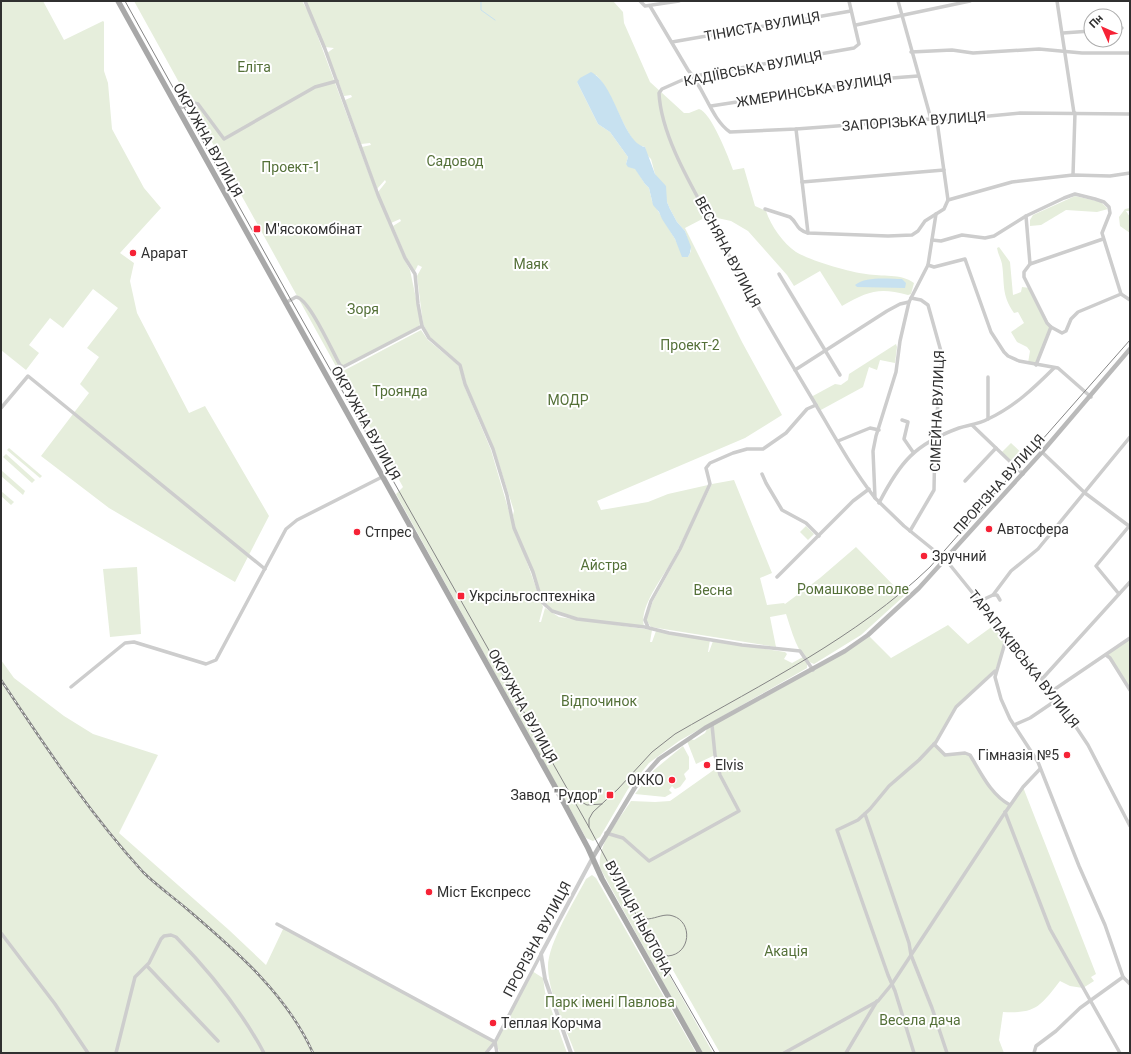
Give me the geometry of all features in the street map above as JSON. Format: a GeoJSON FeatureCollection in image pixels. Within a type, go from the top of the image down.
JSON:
{"type":"FeatureCollection","features":[{"type":"Feature","properties":{"kind":"main road","name":"ОКРУЖНА ВУЛИЦЯ"},"geometry":{"type":"LineString","coordinates":[[118,1],[593,857]]}},
{"type":"Feature","properties":{"kind":"main road","name":"ПРОРІЗНА ВУЛИЦЯ"},"geometry":{"type":"LineString","coordinates":[[593,857],[632,790],[649,769],[679,744],[846,652],[868,635],[946,560],[1091,397],[1130,349]]}},
{"type":"Feature","properties":{"kind":"main road","name":"ВУЛИЦЯ НЬЮТОНА"},"geometry":{"type":"LineString","coordinates":[[593,857],[602,880],[700,1053]]}},
{"type":"Feature","properties":{"kind":"street"},"geometry":{"type":"LineString","coordinates":[[304,1],[311,12],[383,208],[405,258],[415,274],[422,326],[429,338],[460,365],[465,384],[493,449],[507,495],[514,528],[533,572],[542,602],[552,611],[577,619],[651,629],[742,645],[800,651],[813,670]]}},
{"type":"Feature","properties":{"kind":"street"},"geometry":{"type":"LineString","coordinates":[[640,1],[643,5],[650,6],[679,1]]}},
{"type":"Feature","properties":{"kind":"street"},"geometry":{"type":"LineString","coordinates":[[849,1],[856,25],[902,17],[941,6],[970,1]]}},
{"type":"Feature","properties":{"kind":"street"},"geometry":{"type":"LineString","coordinates":[[898,1],[911,52],[931,119]]}},
{"type":"Feature","properties":{"kind":"street"},"geometry":{"type":"LineString","coordinates":[[940,1],[941,6]]}},
{"type":"Feature","properties":{"kind":"street"},"geometry":{"type":"LineString","coordinates":[[1057,1],[1075,113],[1073,175]]}},
{"type":"Feature","properties":{"kind":"street"},"geometry":{"type":"LineString","coordinates":[[650,6],[711,106]]}},
{"type":"Feature","properties":{"kind":"street","name":"ТІНИСТА ВУЛИЦЯ"},"geometry":{"type":"LineString","coordinates":[[672,42],[768,24],[852,11]]}},
{"type":"Feature","properties":{"kind":"street","name":"КАДІЇВСЬКА ВУЛИЦЯ"},"geometry":{"type":"LineString","coordinates":[[659,93],[668,86],[694,77],[851,49],[859,44],[856,25]]}},
{"type":"Feature","properties":{"kind":"street"},"geometry":{"type":"LineString","coordinates":[[1062,32],[1083,31]]}},
{"type":"Feature","properties":{"kind":"street"},"geometry":{"type":"LineString","coordinates":[[911,52],[943,50],[973,53],[1039,49],[1066,52],[1130,53]]}},
{"type":"Feature","properties":{"kind":"street","name":"ЖМЕРИНСЬКА ВУЛИЦЯ"},"geometry":{"type":"LineString","coordinates":[[711,106],[892,78],[918,76]]}},
{"type":"Feature","properties":{"kind":"street"},"geometry":{"type":"LineString","coordinates":[[177,109],[191,104],[198,104],[224,139],[315,87],[337,81]]}},
{"type":"Feature","properties":{"kind":"street","name":"ВЕСНЯНА ВУЛИЦЯ"},"geometry":{"type":"LineString","coordinates":[[659,93],[661,111],[673,146],[746,288],[868,489]]}},
{"type":"Feature","properties":{"kind":"street","name":"ЗАПОРІЗЬКА ВУЛИЦЯ"},"geometry":{"type":"LineString","coordinates":[[711,106],[722,124],[730,132],[796,129],[931,119],[937,121],[1020,113],[1130,114]]}},
{"type":"Feature","properties":{"kind":"street"},"geometry":{"type":"LineString","coordinates":[[765,209],[790,217],[794,220],[798,229],[808,234],[910,235],[918,231],[925,221],[946,206],[948,200],[937,121]]}},
{"type":"Feature","properties":{"kind":"street"},"geometry":{"type":"LineString","coordinates":[[796,129],[808,234]]}},
{"type":"Feature","properties":{"kind":"street"},"geometry":{"type":"LineString","coordinates":[[802,182],[944,170]]}},
{"type":"Feature","properties":{"kind":"street"},"geometry":{"type":"LineString","coordinates":[[948,200],[1012,182],[1073,175],[1110,176],[1130,173]]}},
{"type":"Feature","properties":{"kind":"street"},"geometry":{"type":"LineString","coordinates":[[932,240],[941,241],[962,235],[990,237],[1026,216],[1071,195],[1080,194],[1104,202],[1109,207],[1110,213],[1102,229],[1103,239],[1122,294],[1130,300]]}},
{"type":"Feature","properties":{"kind":"street"},"geometry":{"type":"LineString","coordinates":[[875,498],[873,451],[896,372],[900,341],[910,300],[928,265],[936,214]]}},
{"type":"Feature","properties":{"kind":"street"},"geometry":{"type":"LineString","coordinates":[[1026,216],[1030,264],[1023,275],[1051,327],[1064,333],[1067,330],[1073,316],[1078,312],[1122,294]]}},
{"type":"Feature","properties":{"kind":"street"},"geometry":{"type":"LineString","coordinates":[[1030,264],[1103,239]]}},
{"type":"Feature","properties":{"kind":"street"},"geometry":{"type":"LineString","coordinates":[[928,265],[934,267],[965,259],[988,325],[1008,356],[1036,365],[1058,368],[1091,397]]}},
{"type":"Feature","properties":{"kind":"street"},"geometry":{"type":"LineString","coordinates":[[780,274],[840,375]]}},
{"type":"Feature","properties":{"kind":"street"},"geometry":{"type":"LineString","coordinates":[[285,303],[296,297],[302,300],[312,314],[340,365],[343,367],[422,326]]}},
{"type":"Feature","properties":{"kind":"street"},"geometry":{"type":"LineString","coordinates":[[795,370],[886,311],[910,300]]}},
{"type":"Feature","properties":{"kind":"street","name":"СІМЕЙНА ВУЛИЦЯ"},"geometry":{"type":"LineString","coordinates":[[910,300],[921,300],[928,305],[941,349],[942,372],[935,438],[936,458],[934,492],[910,531]]}},
{"type":"Feature","properties":{"kind":"street"},"geometry":{"type":"LineString","coordinates":[[1036,365],[1051,327]]}},
{"type":"Feature","properties":{"kind":"street"},"geometry":{"type":"LineString","coordinates":[[879,503],[894,477],[913,452],[935,438],[988,419],[1030,391],[1054,368]]}},
{"type":"Feature","properties":{"kind":"street"},"geometry":{"type":"LineString","coordinates":[[1,408],[28,376],[264,569]]}},
{"type":"Feature","properties":{"kind":"street"},"geometry":{"type":"LineString","coordinates":[[988,378],[988,419]]}},
{"type":"Feature","properties":{"kind":"street"},"geometry":{"type":"LineString","coordinates":[[651,629],[645,622],[651,601],[680,549],[710,484],[706,468],[710,463],[733,453],[747,449],[764,449],[786,433],[807,409],[816,405]]}},
{"type":"Feature","properties":{"kind":"street"},"geometry":{"type":"LineString","coordinates":[[902,420],[908,422],[904,439],[913,452]]}},
{"type":"Feature","properties":{"kind":"street"},"geometry":{"type":"LineString","coordinates":[[972,425],[1023,474]]}},
{"type":"Feature","properties":{"kind":"street"},"geometry":{"type":"LineString","coordinates":[[838,441],[870,428],[878,430]]}},
{"type":"Feature","properties":{"kind":"street"},"geometry":{"type":"LineString","coordinates":[[980,601],[993,595],[1006,576],[1038,549],[1130,437]]}},
{"type":"Feature","properties":{"kind":"street"},"geometry":{"type":"LineString","coordinates":[[965,481],[996,448]]}},
{"type":"Feature","properties":{"kind":"street"},"geometry":{"type":"LineString","coordinates":[[1042,452],[1085,493],[1129,526],[1096,566],[1118,594]]}},
{"type":"Feature","properties":{"kind":"street"},"geometry":{"type":"LineString","coordinates":[[762,474],[782,510],[806,523],[819,536]]}},
{"type":"Feature","properties":{"kind":"street"},"geometry":{"type":"LineString","coordinates":[[71,687],[125,643],[134,642],[206,664],[216,660],[286,529],[290,525],[382,476]]}},
{"type":"Feature","properties":{"kind":"street"},"geometry":{"type":"LineString","coordinates":[[776,577],[853,501],[868,489]]}},
{"type":"Feature","properties":{"kind":"street","name":"ТАРАПАКІВСЬКА ВУЛИЦЯ"},"geometry":{"type":"LineString","coordinates":[[868,489],[879,503],[910,531],[946,560],[1052,691],[1088,745],[1130,826]]}},
{"type":"Feature","properties":{"kind":"street"},"geometry":{"type":"LineString","coordinates":[[1042,679],[1082,637],[1130,582]]}},
{"type":"Feature","properties":{"kind":"street"},"geometry":{"type":"LineString","coordinates":[[993,595],[997,595],[1000,600]]}},
{"type":"Feature","properties":{"kind":"street"},"geometry":{"type":"LineString","coordinates":[[1007,636],[994,677],[1001,699],[1014,725],[1032,750],[1105,925],[1123,977],[1130,984]]}},
{"type":"Feature","properties":{"kind":"street"},"geometry":{"type":"LineString","coordinates":[[1052,691],[1130,638]]}},
{"type":"Feature","properties":{"kind":"street"},"geometry":{"type":"LineString","coordinates":[[1106,655],[1110,658],[1130,690]]}},
{"type":"Feature","properties":{"kind":"street"},"geometry":{"type":"LineString","coordinates":[[914,1053],[892,984],[837,830],[858,820],[865,814],[889,786],[934,744],[956,706],[995,671]]}},
{"type":"Feature","properties":{"kind":"street"},"geometry":{"type":"LineString","coordinates":[[1014,725],[1030,718],[1058,699]]}},
{"type":"Feature","properties":{"kind":"street"},"geometry":{"type":"LineString","coordinates":[[606,833],[623,838],[649,861],[739,811],[718,767],[715,755],[712,725]]}},
{"type":"Feature","properties":{"kind":"street"},"geometry":{"type":"LineString","coordinates":[[934,744],[945,755],[965,753],[970,755],[986,780],[1004,802],[1010,805]]}},
{"type":"Feature","properties":{"kind":"street"},"geometry":{"type":"LineString","coordinates":[[846,1053],[878,1001],[892,984],[1005,812],[1040,769]]}},
{"type":"Feature","properties":{"kind":"street"},"geometry":{"type":"LineString","coordinates":[[1005,812],[1050,929],[1120,1053]]}},
{"type":"Feature","properties":{"kind":"street"},"geometry":{"type":"LineString","coordinates":[[865,814],[909,943],[911,955],[932,1008],[947,1053]]}},
{"type":"Feature","properties":{"kind":"street","name":"ПРОРІЗНА ВУЛИЦЯ"},"geometry":{"type":"LineString","coordinates":[[486,1053],[495,1042],[593,857]]}},
{"type":"Feature","properties":{"kind":"street"},"geometry":{"type":"LineString","coordinates":[[277,924],[495,1042],[497,1053]]}},
{"type":"Feature","properties":{"kind":"street"},"geometry":{"type":"LineString","coordinates":[[1,933],[55,1004],[88,1053]]}},
{"type":"Feature","properties":{"kind":"street"},"geometry":{"type":"LineString","coordinates":[[116,1053],[135,977],[147,966],[161,939],[164,936],[171,935],[176,937],[211,975],[237,1008],[264,1053]]}},
{"type":"Feature","properties":{"kind":"street"},"geometry":{"type":"LineString","coordinates":[[541,954],[544,979],[571,1053]]}},
{"type":"Feature","properties":{"kind":"street"},"geometry":{"type":"LineString","coordinates":[[147,966],[218,1041]]}},
{"type":"Feature","properties":{"kind":"street"},"geometry":{"type":"LineString","coordinates":[[1034,1053],[1036,1046],[1056,1031],[1090,1000],[1123,977]]}},
{"type":"Feature","properties":{"kind":"street"},"geometry":{"type":"LineString","coordinates":[[784,1053],[878,1001]]}},
{"type":"Feature","properties":{"kind":"green space"},"geometry":{"type":"Polygon","coordinates":[[[1,1],[43,1],[64,40],[103,21],[104,22],[104,71],[108,83],[112,129],[144,188],[161,208],[120,253],[134,263],[130,281],[137,313],[189,413],[205,406],[269,516],[235,582],[109,508],[41,456],[89,393],[80,384],[99,357],[87,348],[118,308],[93,289],[63,328],[50,318],[29,345],[39,353],[26,370],[1,350],[1,1]]]}},
{"type":"Feature","properties":{"kind":"green space"},"geometry":{"type":"Polygon","coordinates":[[[134,1],[302,1],[309,13],[376,193],[410,270],[421,322],[419,326],[338,370],[134,1]]]}},
{"type":"Feature","properties":{"kind":"green space"},"geometry":{"type":"Polygon","coordinates":[[[306,1],[613,1],[623,12],[624,23],[650,82],[684,113],[689,113],[699,109],[704,112],[719,136],[733,170],[744,168],[755,206],[766,211],[778,234],[791,248],[811,259],[840,269],[872,275],[903,278],[914,283],[911,294],[908,295],[889,291],[874,292],[859,297],[842,306],[820,271],[794,286],[787,275],[748,231],[731,221],[708,216],[685,228],[742,342],[782,415],[745,438],[597,501],[601,510],[648,502],[668,494],[708,485],[681,543],[652,593],[643,618],[644,626],[579,619],[555,611],[543,601],[515,528],[513,515],[514,511],[494,448],[466,383],[461,364],[430,337],[423,324],[417,276],[422,267],[418,265],[415,271],[406,257],[393,226],[401,221],[400,219],[391,223],[378,192],[386,182],[385,180],[377,189],[362,147],[371,145],[370,143],[361,144],[345,100],[352,97],[351,95],[344,96],[327,53],[334,48],[325,47],[306,1]],[[596,75],[577,82],[598,124],[610,132],[628,157],[626,164],[635,168],[649,188],[652,201],[684,257],[688,257],[691,251],[685,231],[677,222],[670,209],[655,174],[651,159],[646,154],[645,147],[639,146],[634,142],[602,82],[596,75]]]}},
{"type":"Feature","properties":{"kind":"green space"},"geometry":{"type":"Polygon","coordinates":[[[1075,196],[1101,202],[1108,209],[1097,212],[1066,210],[1041,225],[1030,226],[1030,220],[1033,215],[1075,196]]]}},
{"type":"Feature","properties":{"kind":"green space"},"geometry":{"type":"Polygon","coordinates":[[[1130,208],[1130,211],[1126,211],[1130,217],[1130,233],[1120,226],[1119,217],[1125,209],[1130,208]]]}},
{"type":"Feature","properties":{"kind":"green space"},"geometry":{"type":"Polygon","coordinates":[[[999,247],[1010,262],[1013,295],[1021,292],[1022,287],[1030,288],[1051,327],[1036,365],[1028,363],[1030,351],[1027,347],[1017,342],[1011,332],[1024,323],[1018,312],[1014,313],[1005,294],[1002,264],[997,248],[999,247]]]}},
{"type":"Feature","properties":{"kind":"green space"},"geometry":{"type":"Polygon","coordinates":[[[421,330],[428,340],[458,365],[461,371],[463,383],[491,450],[510,515],[543,607],[539,622],[541,622],[545,608],[559,617],[652,630],[650,642],[652,642],[656,631],[710,640],[708,652],[713,641],[785,652],[787,654],[784,659],[792,663],[803,657],[807,663],[807,668],[679,741],[649,763],[628,789],[600,837],[593,841],[586,838],[396,494],[403,487],[341,375],[343,371],[421,330]]]}},
{"type":"Feature","properties":{"kind":"green space"},"geometry":{"type":"Polygon","coordinates":[[[896,344],[895,363],[880,360],[877,370],[869,367],[863,387],[819,411],[811,397],[835,384],[841,385],[848,380],[849,374],[896,344]]]}},
{"type":"Feature","properties":{"kind":"green space"},"geometry":{"type":"Polygon","coordinates":[[[1011,443],[1026,457],[1016,467],[1001,453],[1011,443]]]}},
{"type":"Feature","properties":{"kind":"green space"},"geometry":{"type":"Polygon","coordinates":[[[9,448],[42,476],[40,478],[7,450],[9,448]]]}},
{"type":"Feature","properties":{"kind":"green space"},"geometry":{"type":"Polygon","coordinates":[[[6,454],[35,480],[32,483],[3,457],[6,454]]]}},
{"type":"Feature","properties":{"kind":"green space"},"geometry":{"type":"Polygon","coordinates":[[[1,470],[25,491],[23,495],[1,476],[1,470]]]}},
{"type":"Feature","properties":{"kind":"green space","name":"Весна"},"geometry":{"type":"Polygon","coordinates":[[[734,480],[772,573],[760,578],[767,605],[785,604],[820,578],[856,547],[904,596],[861,635],[814,664],[808,661],[799,650],[786,614],[770,617],[776,647],[651,627],[646,620],[653,601],[673,565],[712,484],[734,480]]]}},
{"type":"Feature","properties":{"kind":"green space"},"geometry":{"type":"Polygon","coordinates":[[[1,491],[14,502],[11,505],[1,496],[1,491]]]}},
{"type":"Feature","properties":{"kind":"green space"},"geometry":{"type":"Polygon","coordinates":[[[806,526],[814,534],[808,540],[800,532],[806,526]]]}},
{"type":"Feature","properties":{"kind":"green space"},"geometry":{"type":"Polygon","coordinates":[[[137,567],[141,634],[110,637],[103,569],[137,567]]]}},
{"type":"Feature","properties":{"kind":"green space"},"geometry":{"type":"Polygon","coordinates":[[[997,623],[1007,636],[995,671],[956,707],[934,744],[943,754],[968,754],[994,791],[1010,805],[1023,787],[1096,974],[1091,977],[1094,981],[1083,988],[1070,986],[1060,981],[1043,1002],[1037,1006],[1024,1011],[1003,1012],[999,1040],[1004,1053],[720,1053],[669,963],[663,964],[713,1053],[702,1053],[600,868],[600,859],[605,841],[615,824],[631,801],[670,801],[718,767],[715,755],[696,764],[687,741],[690,739],[694,740],[705,733],[708,727],[780,689],[868,635],[891,658],[948,625],[968,644],[997,623]]]}},
{"type":"Feature","properties":{"kind":"green space"},"geometry":{"type":"Polygon","coordinates":[[[1130,638],[1130,690],[1106,655],[1130,638]]]}},
{"type":"Feature","properties":{"kind":"green space"},"geometry":{"type":"Polygon","coordinates":[[[1,660],[14,678],[64,716],[93,734],[158,755],[119,833],[229,930],[266,965],[284,927],[495,1042],[486,1053],[1,1053],[1,660]]]}},
{"type":"Feature","properties":{"kind":"green space"},"geometry":{"type":"Polygon","coordinates":[[[683,746],[689,757],[689,769],[684,774],[686,779],[680,787],[675,789],[672,786],[669,790],[672,793],[665,797],[635,794],[654,770],[683,746]]]}},
{"type":"Feature","properties":{"kind":"green space","name":"Парк імені Павлова"},"geometry":{"type":"Polygon","coordinates":[[[592,875],[596,878],[696,1053],[575,1053],[551,989],[548,968],[552,947],[557,935],[586,879],[592,875]]]}},
{"type":"Feature","properties":{"kind":"green space"},"geometry":{"type":"Polygon","coordinates":[[[532,971],[543,978],[545,992],[567,1053],[500,1053],[495,1042],[532,971]]]}},
{"type":"Feature","properties":{"kind":"water"},"geometry":{"type":"Polygon","coordinates":[[[591,72],[600,79],[607,88],[630,135],[637,143],[645,147],[655,174],[666,186],[667,202],[677,222],[685,231],[691,247],[688,257],[682,257],[675,239],[659,212],[653,205],[649,188],[635,169],[628,167],[626,164],[628,157],[610,132],[598,124],[577,82],[580,78],[591,72]]]}},
{"type":"Feature","properties":{"kind":"water"},"geometry":{"type":"Polygon","coordinates":[[[871,279],[902,279],[906,283],[905,288],[857,287],[855,285],[871,279]]]}},
{"type":"Feature","properties":{"kind":"waterway"},"geometry":{"type":"LineString","coordinates":[[481,1],[481,10],[495,20]]}},
{"type":"Feature","properties":{"kind":"tram line"},"geometry":{"type":"LineString","coordinates":[[125,1],[291,300],[590,829],[647,935],[715,1053]]}},
{"type":"Feature","properties":{"kind":"tram line"},"geometry":{"type":"LineString","coordinates":[[589,827],[589,819],[593,812],[618,789],[652,752],[675,734],[840,638],[871,616],[930,567],[1130,340]]}},
{"type":"Feature","properties":{"kind":"tram line"},"geometry":{"type":"LineString","coordinates":[[572,797],[587,805],[602,804]]}},
{"type":"Feature","properties":{"kind":"tram line"},"geometry":{"type":"LineString","coordinates":[[638,913],[648,919],[670,915],[679,919],[684,924],[687,938],[681,950],[676,954],[668,956],[658,952]]}},
{"type":"Feature","properties":{"kind":"railway"},"geometry":{"type":"LineString","coordinates":[[1,680],[86,803],[123,850],[148,877],[224,941],[258,974],[289,1011],[302,1031],[313,1053]]}},
{"type":"Feature","properties":{"kind":"place","name":"М'ясокомбінат"},"geometry":{"type":"Point","coordinates":[257,229]}},
{"type":"Feature","properties":{"kind":"place","name":"Арарат"},"geometry":{"type":"Point","coordinates":[133,253]}},
{"type":"Feature","properties":{"kind":"place","name":"Автосфера"},"geometry":{"type":"Point","coordinates":[989,529]}},
{"type":"Feature","properties":{"kind":"place","name":"Стпрес"},"geometry":{"type":"Point","coordinates":[357,532]}},
{"type":"Feature","properties":{"kind":"place","name":"Зручний"},"geometry":{"type":"Point","coordinates":[924,556]}},
{"type":"Feature","properties":{"kind":"place","name":"Укрсільгосптехніка"},"geometry":{"type":"Point","coordinates":[461,596]}},
{"type":"Feature","properties":{"kind":"place","name":"Гімназія №5"},"geometry":{"type":"Point","coordinates":[1067,755]}},
{"type":"Feature","properties":{"kind":"place","name":"Elvis"},"geometry":{"type":"Point","coordinates":[707,765]}},
{"type":"Feature","properties":{"kind":"place","name":"ОККО"},"geometry":{"type":"Point","coordinates":[672,780]}},
{"type":"Feature","properties":{"kind":"place","name":"Завод \"Рудор\""},"geometry":{"type":"Point","coordinates":[610,795]}},
{"type":"Feature","properties":{"kind":"place","name":"Міст Експресс"},"geometry":{"type":"Point","coordinates":[429,892]}},
{"type":"Feature","properties":{"kind":"place","name":"Теплая Корчма"},"geometry":{"type":"Point","coordinates":[493,1023]}},
{"type":"Feature","properties":{"kind":"park label","name":"Еліта"},"geometry":{"type":"Point","coordinates":[254,67]}},
{"type":"Feature","properties":{"kind":"park label","name":"Садовод"},"geometry":{"type":"Point","coordinates":[455,161]}},
{"type":"Feature","properties":{"kind":"park label","name":"Проект-1"},"geometry":{"type":"Point","coordinates":[291,167]}},
{"type":"Feature","properties":{"kind":"park label","name":"Маяк"},"geometry":{"type":"Point","coordinates":[531,264]}},
{"type":"Feature","properties":{"kind":"park label","name":"Зоря"},"geometry":{"type":"Point","coordinates":[363,309]}},
{"type":"Feature","properties":{"kind":"park label","name":"Проект-2"},"geometry":{"type":"Point","coordinates":[690,345]}},
{"type":"Feature","properties":{"kind":"park label","name":"Троянда"},"geometry":{"type":"Point","coordinates":[400,391]}},
{"type":"Feature","properties":{"kind":"park label","name":"МОДР"},"geometry":{"type":"Point","coordinates":[568,400]}},
{"type":"Feature","properties":{"kind":"park label","name":"Айстра"},"geometry":{"type":"Point","coordinates":[604,565]}},
{"type":"Feature","properties":{"kind":"park label","name":"Ромашкове поле"},"geometry":{"type":"Point","coordinates":[853,589]}},
{"type":"Feature","properties":{"kind":"park label","name":"Відпочинок"},"geometry":{"type":"Point","coordinates":[599,701]}},
{"type":"Feature","properties":{"kind":"park label","name":"Акація"},"geometry":{"type":"Point","coordinates":[786,951]}},
{"type":"Feature","properties":{"kind":"park label","name":"Весела дача"},"geometry":{"type":"Point","coordinates":[920,1020]}}]}
